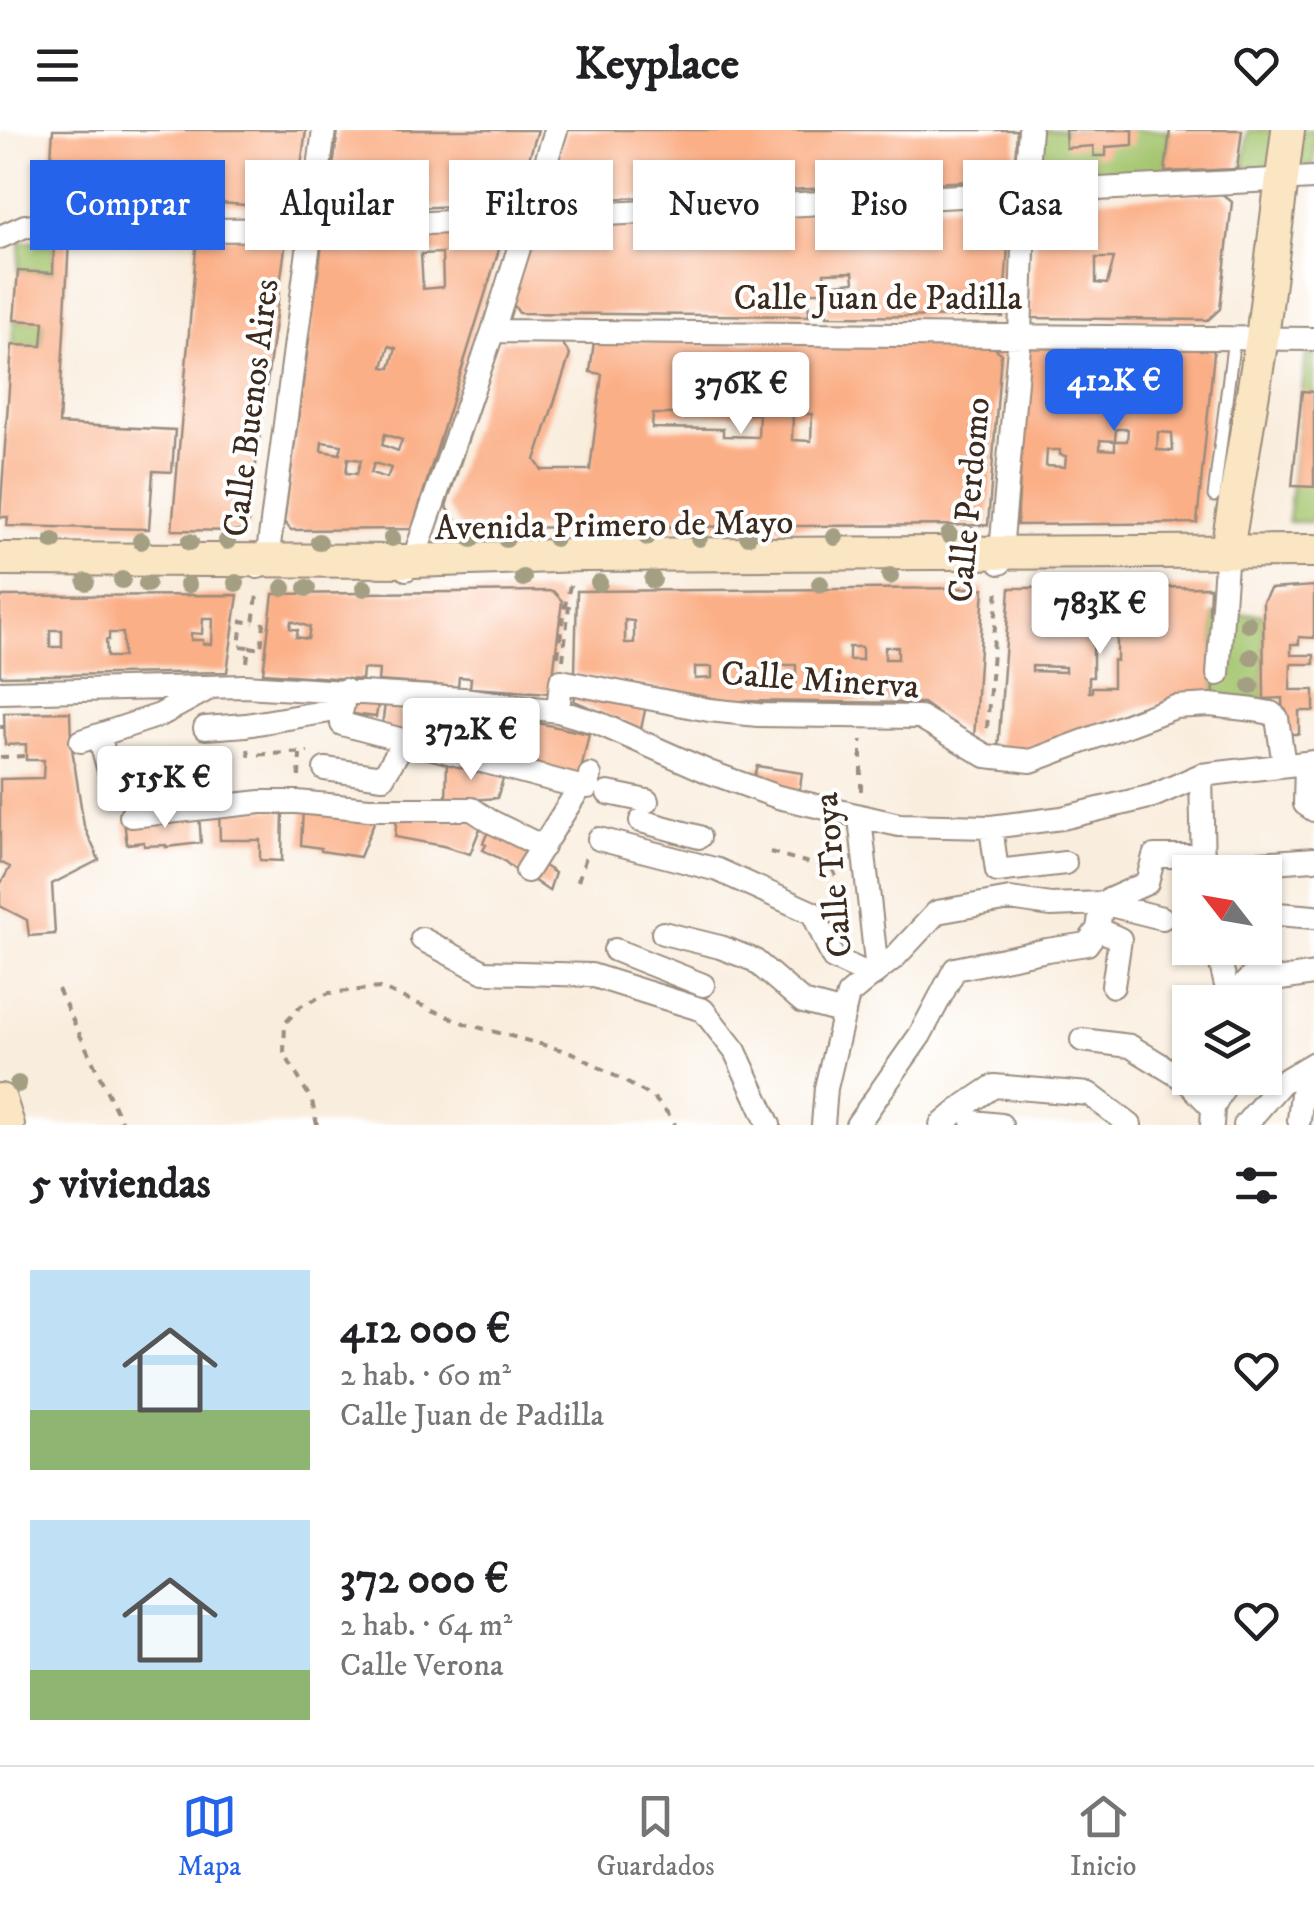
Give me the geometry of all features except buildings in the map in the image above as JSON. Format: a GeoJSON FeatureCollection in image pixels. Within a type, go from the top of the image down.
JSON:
{"type":"FeatureCollection","features":[{"type":"Feature","properties":{"kind":"street","name":"Calle Buenos Aires"},"geometry":{"type":"LineString","coordinates":[[320,160],[324,130]]}},
{"type":"Feature","properties":{"kind":"street"},"geometry":{"type":"LineString","coordinates":[[546,160],[556,130]]}},
{"type":"Feature","properties":{"kind":"street","name":"Calle Perdomo"},"geometry":{"type":"LineString","coordinates":[[1028,160],[1030,130]]}},
{"type":"Feature","properties":{"kind":"street"},"geometry":{"type":"LineString","coordinates":[[1218,674],[1248,338],[1298,179],[1288,130]]}},
{"type":"Feature","properties":{"kind":"street"},"geometry":{"type":"LineString","coordinates":[[1098,189],[1298,179]]}},
{"type":"Feature","properties":{"kind":"street"},"geometry":{"type":"LineString","coordinates":[[613,214],[963,195]]}},
{"type":"Feature","properties":{"kind":"street"},"geometry":{"type":"LineString","coordinates":[[0,237],[25,226],[245,230]]}},
{"type":"Feature","properties":{"kind":"street","name":"Calle Buenos Aires"},"geometry":{"type":"LineString","coordinates":[[262,566],[308,250]]}},
{"type":"Feature","properties":{"kind":"street"},"geometry":{"type":"LineString","coordinates":[[410,565],[518,250]]}},
{"type":"Feature","properties":{"kind":"street","name":"Calle Perdomo"},"geometry":{"type":"LineString","coordinates":[[1001,558],[1020,335],[1023,250]]}},
{"type":"Feature","properties":{"kind":"street","name":"Calle Juan de Padilla"},"geometry":{"type":"LineString","coordinates":[[493,331],[1314,339]]}},
{"type":"Feature","properties":{"kind":"street","name":"Avenida Primero de Mayo"},"geometry":{"type":"LineString","coordinates":[[0,570],[410,565],[582,555],[1001,558],[1314,551]]}},
{"type":"Feature","properties":{"kind":"street","name":"Avenida Primero de Mayo"},"geometry":{"type":"LineString","coordinates":[[0,559],[262,566]]}},
{"type":"Feature","properties":{"kind":"street"},"geometry":{"type":"LineString","coordinates":[[558,711],[561,681]]}},
{"type":"Feature","properties":{"kind":"street","name":"Calle Minerva"},"geometry":{"type":"LineString","coordinates":[[561,681],[709,710],[758,715],[920,717],[986,756],[1032,761],[1175,707],[1210,705],[1272,713],[1301,763]]}},
{"type":"Feature","properties":{"kind":"street"},"geometry":{"type":"LineString","coordinates":[[0,692],[244,686],[463,699],[558,711],[658,758],[778,796],[899,826],[990,827],[1062,818],[1153,796],[1201,775],[1301,763],[1305,804],[1314,810]]}},
{"type":"Feature","properties":{"kind":"street"},"geometry":{"type":"LineString","coordinates":[[210,689],[160,715],[90,738],[113,784],[206,770],[212,807]]}},
{"type":"Feature","properties":{"kind":"street"},"geometry":{"type":"LineString","coordinates":[[205,728],[342,709],[344,690]]}},
{"type":"Feature","properties":{"kind":"street"},"geometry":{"type":"LineString","coordinates":[[378,734],[384,694]]}},
{"type":"Feature","properties":{"kind":"street"},"geometry":{"type":"LineString","coordinates":[[324,768],[383,777],[404,742],[455,733],[463,699]]}},
{"type":"Feature","properties":{"kind":"street"},"geometry":{"type":"LineString","coordinates":[[342,724],[592,786],[718,870],[812,913],[833,958],[875,974],[938,912],[1010,899],[1052,906],[1102,903],[1162,918]]}},
{"type":"Feature","properties":{"kind":"street"},"geometry":{"type":"LineString","coordinates":[[1201,775],[1203,855]]}},
{"type":"Feature","properties":{"kind":"street"},"geometry":{"type":"LineString","coordinates":[[527,872],[592,786]]}},
{"type":"Feature","properties":{"kind":"street"},"geometry":{"type":"LineString","coordinates":[[131,816],[261,802],[369,809],[472,808],[543,847]]}},
{"type":"Feature","properties":{"kind":"street"},"geometry":{"type":"LineString","coordinates":[[598,839],[643,817],[698,837]]}},
{"type":"Feature","properties":{"kind":"street","name":"Calle Troya"},"geometry":{"type":"LineString","coordinates":[[823,1125],[826,1088],[848,995],[875,974],[870,890],[860,818]]}},
{"type":"Feature","properties":{"kind":"street"},"geometry":{"type":"LineString","coordinates":[[990,827],[997,871],[1065,864]]}},
{"type":"Feature","properties":{"kind":"street"},"geometry":{"type":"LineString","coordinates":[[1102,903],[1147,883],[1154,856],[1172,859]]}},
{"type":"Feature","properties":{"kind":"street"},"geometry":{"type":"LineString","coordinates":[[1282,861],[1314,859]]}},
{"type":"Feature","properties":{"kind":"street"},"geometry":{"type":"LineString","coordinates":[[1010,869],[1010,899]]}},
{"type":"Feature","properties":{"kind":"street"},"geometry":{"type":"LineString","coordinates":[[857,1125],[920,1035],[955,969],[1088,944],[1098,929],[1102,903]]}},
{"type":"Feature","properties":{"kind":"street"},"geometry":{"type":"LineString","coordinates":[[1047,950],[1052,906]]}},
{"type":"Feature","properties":{"kind":"street"},"geometry":{"type":"LineString","coordinates":[[1282,914],[1314,918]]}},
{"type":"Feature","properties":{"kind":"street"},"geometry":{"type":"LineString","coordinates":[[1098,929],[1120,940],[1112,986]]}},
{"type":"Feature","properties":{"kind":"street","name":"Calle Troya"},"geometry":{"type":"LineString","coordinates":[[663,932],[754,960],[804,1002],[844,1014]]}},
{"type":"Feature","properties":{"kind":"street"},"geometry":{"type":"LineString","coordinates":[[422,939],[484,972],[591,975],[703,1010],[735,1052],[770,1125]]}},
{"type":"Feature","properties":{"kind":"street"},"geometry":{"type":"LineString","coordinates":[[694,1007],[720,947]]}},
{"type":"Feature","properties":{"kind":"street"},"geometry":{"type":"LineString","coordinates":[[615,950],[703,985]]}},
{"type":"Feature","properties":{"kind":"street"},"geometry":{"type":"LineString","coordinates":[[1244,985],[1250,978],[1314,974]]}},
{"type":"Feature","properties":{"kind":"street"},"geometry":{"type":"LineString","coordinates":[[1082,1040],[1130,1046],[1187,1081],[1212,1117]]}},
{"type":"Feature","properties":{"kind":"street"},"geometry":{"type":"LineString","coordinates":[[1302,1123],[1302,1093],[1311,1066]]}},
{"type":"Feature","properties":{"kind":"street"},"geometry":{"type":"LineString","coordinates":[[1245,1125],[1282,1082],[1311,1066]]}},
{"type":"Feature","properties":{"kind":"street"},"geometry":{"type":"LineString","coordinates":[[942,1125],[994,1086],[1088,1094],[1130,1125]]}},
{"type":"Feature","properties":{"kind":"street"},"geometry":{"type":"LineString","coordinates":[[0,1100],[8,1125]]}},
{"type":"Feature","properties":{"kind":"street"},"geometry":{"type":"LineString","coordinates":[[973,1122],[1001,1125]]}},
{"type":"Feature","properties":{"kind":"lane"},"geometry":{"type":"LineString","coordinates":[[1214,496],[1248,338]]}},
{"type":"Feature","properties":{"kind":"path","name":"Calle Perdomo"},"geometry":{"type":"LineString","coordinates":[[986,756],[1001,558]]}},
{"type":"Feature","properties":{"kind":"path"},"geometry":{"type":"LineString","coordinates":[[252,622],[262,566]]}},
{"type":"Feature","properties":{"kind":"path"},"geometry":{"type":"LineString","coordinates":[[559,650],[564,609],[570,595],[561,681]]}},
{"type":"Feature","properties":{"kind":"path"},"geometry":{"type":"LineString","coordinates":[[242,621],[264,624],[261,648],[249,647],[238,646],[242,621]]}},
{"type":"Feature","properties":{"kind":"path"},"geometry":{"type":"LineString","coordinates":[[244,686],[249,647]]}},
{"type":"Feature","properties":{"kind":"path","name":"Calle Troya"},"geometry":{"type":"LineString","coordinates":[[860,818],[862,716]]}},
{"type":"Feature","properties":{"kind":"path"},"geometry":{"type":"LineString","coordinates":[[246,725],[249,755],[300,754],[326,748],[324,768]]}},
{"type":"Feature","properties":{"kind":"path"},"geometry":{"type":"LineString","coordinates":[[0,757],[26,756]]}},
{"type":"Feature","properties":{"kind":"path"},"geometry":{"type":"LineString","coordinates":[[770,852],[834,870],[841,888],[870,890]]}},
{"type":"Feature","properties":{"kind":"path"},"geometry":{"type":"LineString","coordinates":[[58,988],[123,1125]]}},
{"type":"Feature","properties":{"kind":"path"},"geometry":{"type":"LineString","coordinates":[[317,1125],[312,1101],[284,1052],[284,1022],[301,1006],[329,994],[380,988],[466,1024],[573,1053],[654,1098],[675,1125]]}},
{"type":"Feature","properties":{"kind":"green space"},"geometry":{"type":"Polygon","coordinates":[[[1043,130],[1170,130],[1165,172],[1098,175],[1098,160],[1041,160],[1043,130]]]}},
{"type":"Feature","properties":{"kind":"green space"},"geometry":{"type":"Polygon","coordinates":[[[1248,130],[1314,130],[1314,166],[1243,168],[1248,130]]]}},
{"type":"Feature","properties":{"kind":"green space"},"geometry":{"type":"Polygon","coordinates":[[[20,242],[30,242],[30,250],[54,250],[53,273],[18,271],[20,242]]]}},
{"type":"Feature","properties":{"kind":"green space"},"geometry":{"type":"Polygon","coordinates":[[[14,320],[44,322],[42,346],[12,345],[14,320]]]}},
{"type":"Feature","properties":{"kind":"green space"},"geometry":{"type":"Polygon","coordinates":[[[1306,354],[1314,354],[1314,522],[1288,522],[1306,354]]]}},
{"type":"Feature","properties":{"kind":"green space"},"geometry":{"type":"Polygon","coordinates":[[[1213,614],[1263,614],[1264,699],[1214,700],[1213,614]]]}}]}
